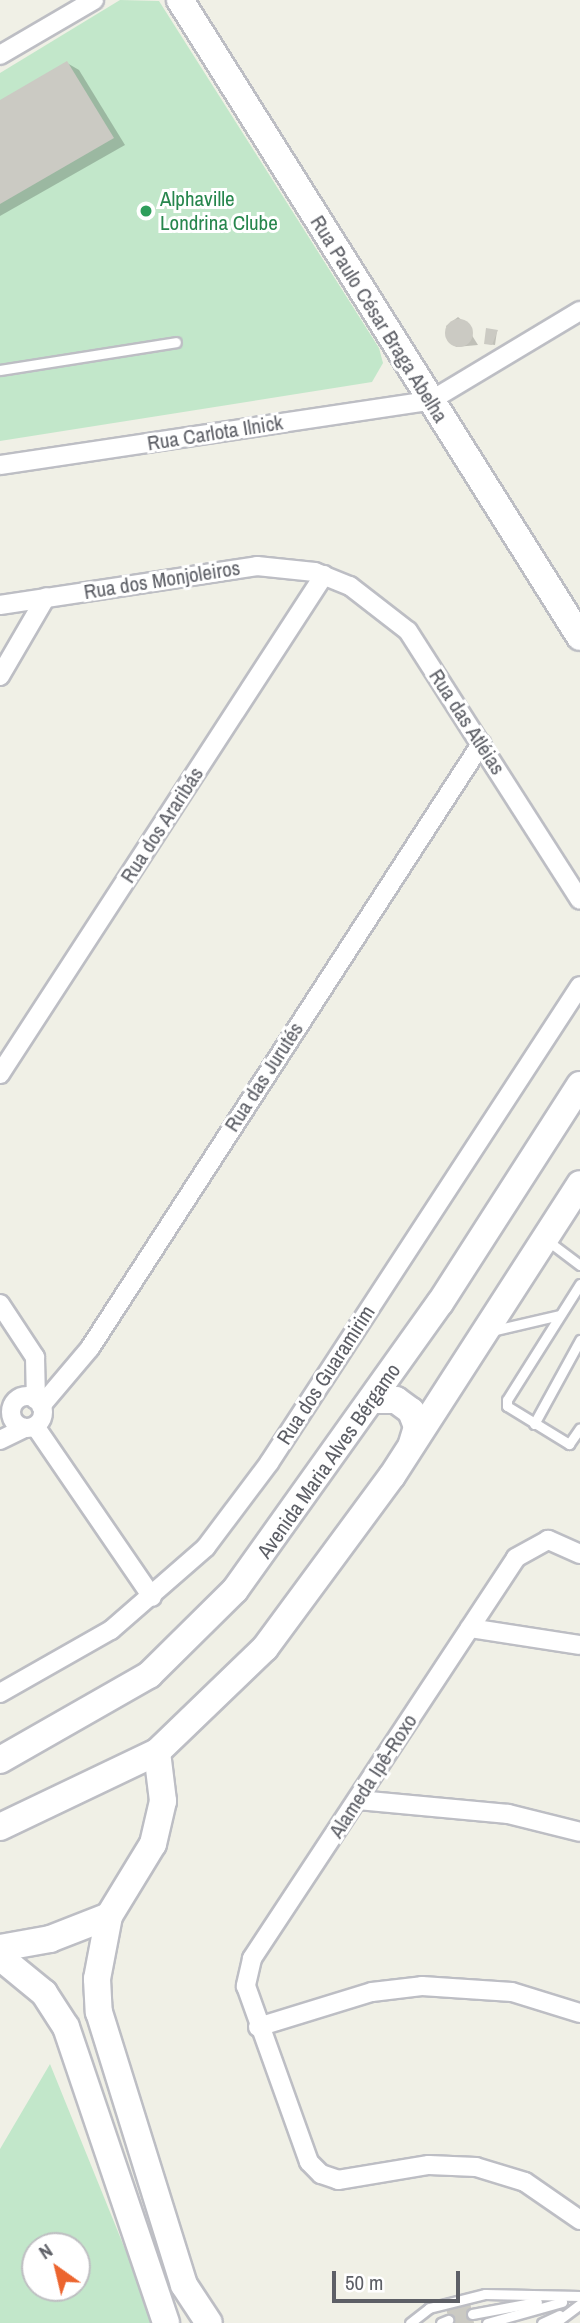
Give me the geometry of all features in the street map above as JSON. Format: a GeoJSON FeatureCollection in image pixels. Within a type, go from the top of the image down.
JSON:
{"type":"FeatureCollection","features":[{"type":"Feature","properties":{"kind":"street"},"geometry":{"type":"LineString","coordinates":[[0,55],[94,0]]}},
{"type":"Feature","properties":{"kind":"street","name":"Rua Paulo César Braga Abelha"},"geometry":{"type":"LineString","coordinates":[[180,0],[580,638]]}},
{"type":"Feature","properties":{"kind":"street"},"geometry":{"type":"LineString","coordinates":[[430,401],[580,311]]}},
{"type":"Feature","properties":{"kind":"street","name":"Rua Carlota Ilnick"},"geometry":{"type":"LineString","coordinates":[[0,465],[430,401]]}},
{"type":"Feature","properties":{"kind":"street","name":"Rua dos Monjoleiros"},"geometry":{"type":"LineString","coordinates":[[0,605],[257,566],[324,575]]}},
{"type":"Feature","properties":{"kind":"street","name":"Rua das Atléias"},"geometry":{"type":"LineString","coordinates":[[324,575],[401,624],[580,900]]}},
{"type":"Feature","properties":{"kind":"street","name":"Rua dos Araribás"},"geometry":{"type":"LineString","coordinates":[[0,1074],[324,575]]}},
{"type":"Feature","properties":{"kind":"street"},"geometry":{"type":"LineString","coordinates":[[0,676],[46,597]]}},
{"type":"Feature","properties":{"kind":"street","name":"Rua das Jurutés"},"geometry":{"type":"LineString","coordinates":[[39,1403],[90,1348],[481,744]]}},
{"type":"Feature","properties":{"kind":"street","name":"Rua dos Guaramirim"},"geometry":{"type":"LineString","coordinates":[[0,1693],[88,1646],[152,1597],[206,1547],[245,1497],[580,986]]}},
{"type":"Feature","properties":{"kind":"street","name":"Avenida Maria Alves Bérgamo"},"geometry":{"type":"LineString","coordinates":[[0,1760],[119,1697],[182,1646],[261,1558],[373,1400],[580,1085]]}},
{"type":"Feature","properties":{"kind":"street"},"geometry":{"type":"LineString","coordinates":[[0,1827],[157,1752],[273,1639],[322,1579],[580,1184]]}},
{"type":"Feature","properties":{"kind":"street"},"geometry":{"type":"LineString","coordinates":[[0,1304],[35,1357],[39,1403]]}},
{"type":"Feature","properties":{"kind":"street"},"geometry":{"type":"LineString","coordinates":[[39,1403],[17,1400],[18,1421],[152,1597]]}},
{"type":"Feature","properties":{"kind":"street"},"geometry":{"type":"LineString","coordinates":[[373,1400],[396,1400],[411,1411],[417,1427],[412,1445]]}},
{"type":"Feature","properties":{"kind":"street"},"geometry":{"type":"LineString","coordinates":[[0,1440],[39,1403]]}},
{"type":"Feature","properties":{"kind":"street","name":"Alameda Ipê-Roxo"},"geometry":{"type":"LineString","coordinates":[[580,1554],[539,1542],[516,1558],[252,1959],[246,1986],[258,2027],[309,2162],[321,2174],[338,2180],[429,2165],[476,2167],[525,2182],[580,2220]]}},
{"type":"Feature","properties":{"kind":"street"},"geometry":{"type":"LineString","coordinates":[[470,1628],[580,1645]]}},
{"type":"Feature","properties":{"kind":"street"},"geometry":{"type":"LineString","coordinates":[[157,1752],[163,1801],[153,1844],[109,1916],[97,1979],[99,2012],[184,2285],[209,2323]]}},
{"type":"Feature","properties":{"kind":"street"},"geometry":{"type":"LineString","coordinates":[[358,1800],[508,1814],[580,1832]]}},
{"type":"Feature","properties":{"kind":"street"},"geometry":{"type":"LineString","coordinates":[[0,1948],[50,1939],[109,1916]]}},
{"type":"Feature","properties":{"kind":"street"},"geometry":{"type":"LineString","coordinates":[[0,1956],[44,1993],[66,2026],[166,2323]]}},
{"type":"Feature","properties":{"kind":"street"},"geometry":{"type":"LineString","coordinates":[[258,2027],[372,1992],[422,1986],[512,1992],[580,2013]]}},
{"type":"Feature","properties":{"kind":"lane"},"geometry":{"type":"LineString","coordinates":[[0,370],[176,342]]}},
{"type":"Feature","properties":{"kind":"lane"},"geometry":{"type":"LineString","coordinates":[[544,1238],[580,1265]]}},
{"type":"Feature","properties":{"kind":"lane"},"geometry":{"type":"LineString","coordinates":[[580,1284],[507,1400],[534,1424],[569,1444],[580,1428]]}},
{"type":"Feature","properties":{"kind":"lane"},"geometry":{"type":"LineString","coordinates":[[482,1332],[559,1315]]}},
{"type":"Feature","properties":{"kind":"lane"},"geometry":{"type":"LineString","coordinates":[[534,1424],[580,1339]]}},
{"type":"Feature","properties":{"kind":"lane"},"geometry":{"type":"LineString","coordinates":[[410,2323],[429,2308],[485,2294],[568,2305]]}},
{"type":"Feature","properties":{"kind":"lane"},"geometry":{"type":"LineString","coordinates":[[542,2323],[580,2296]]}},
{"type":"Feature","properties":{"kind":"lane"},"geometry":{"type":"LineString","coordinates":[[472,2314],[580,2304]]}},
{"type":"Feature","properties":{"kind":"lane"},"geometry":{"type":"LineString","coordinates":[[487,2323],[568,2305]]}},
{"type":"Feature","properties":{"kind":"lane"},"geometry":{"type":"LineString","coordinates":[[549,2323],[568,2305]]}},
{"type":"Feature","properties":{"kind":"lane"},"geometry":{"type":"LineString","coordinates":[[555,2323],[568,2305]]}},
{"type":"Feature","properties":{"kind":"green space","name":"Alphaville Londrina Clube"},"geometry":{"type":"Polygon","coordinates":[[[120,0],[159,1],[379,348],[383,363],[372,382],[0,441],[0,73],[120,0]]]}},
{"type":"Feature","properties":{"kind":"green space"},"geometry":{"type":"Polygon","coordinates":[[[50,2064],[155,2323],[0,2323],[0,2149],[50,2064]]]}},
{"type":"Feature","properties":{"kind":"building"},"geometry":{"type":"Polygon","coordinates":[[[67,61],[114,138],[0,204],[0,100],[67,61]]]}},
{"type":"Feature","properties":{"kind":"building"},"geometry":{"type":"Polygon","coordinates":[[[459,319],[469,323],[473,333],[469,343],[459,347],[449,343],[445,333],[449,323],[459,319]]]}},
{"type":"Feature","properties":{"kind":"building"},"geometry":{"type":"Polygon","coordinates":[[[486,328],[498,330],[492,345],[484,344],[486,328]]]}},
{"type":"Feature","properties":{"kind":"building"},"geometry":{"type":"Polygon","coordinates":[[[470,2302],[474,2323],[449,2323],[446,2307],[470,2302]]]}},
{"type":"Feature","properties":{"kind":"place","name":"Alphaville Londrina Clube"},"geometry":{"type":"Point","coordinates":[146,211]}}]}
